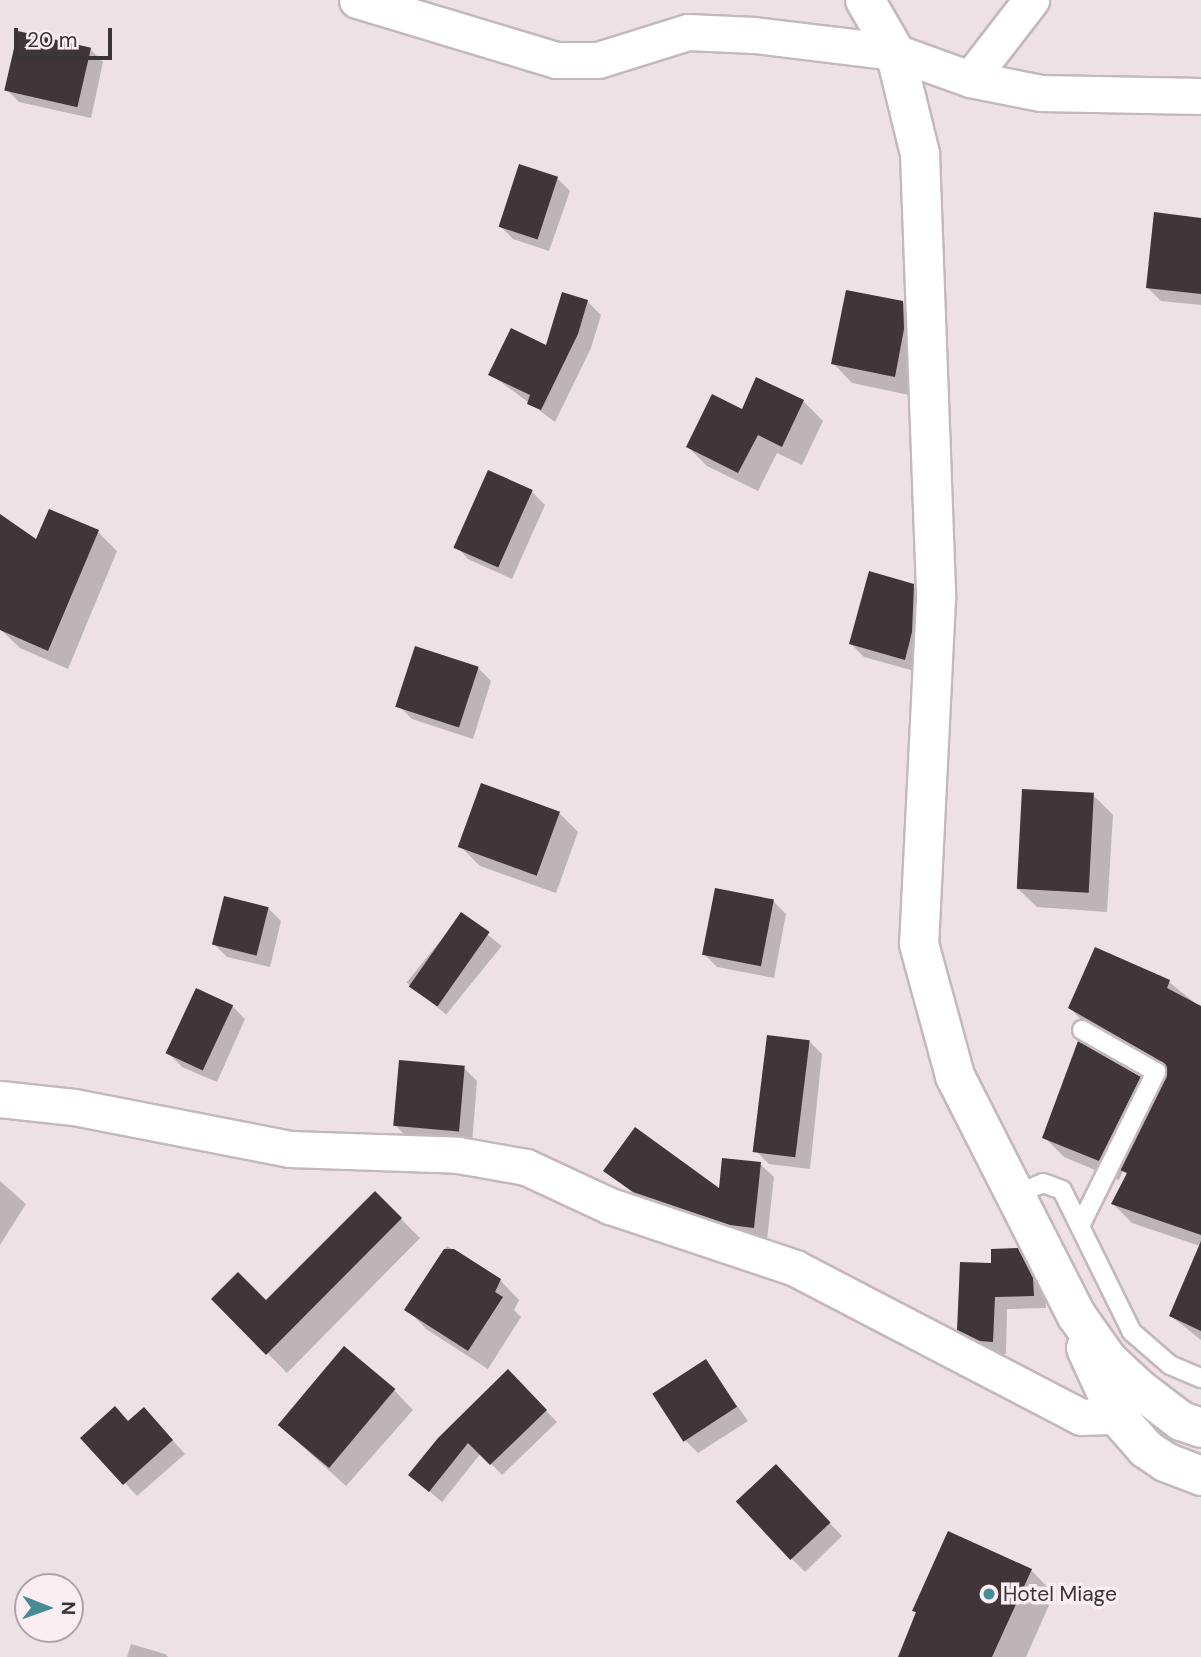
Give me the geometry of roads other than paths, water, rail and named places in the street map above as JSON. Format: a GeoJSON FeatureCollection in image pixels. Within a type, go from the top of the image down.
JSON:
{"type":"FeatureCollection","features":[{"type":"Feature","properties":{"kind":"main road"},"geometry":{"type":"LineString","coordinates":[[865,0],[895,52],[919,154],[936,599],[919,944],[955,1076],[1077,1316],[1108,1360],[1138,1388],[1181,1421],[1201,1428]]}},
{"type":"Feature","properties":{"kind":"main road"},"geometry":{"type":"LineString","coordinates":[[1077,1316],[1087,1350],[1117,1416],[1146,1449],[1165,1462],[1201,1476]]}},
{"type":"Feature","properties":{"kind":"street"},"geometry":{"type":"LineString","coordinates":[[357,0],[556,60],[598,60],[688,32],[895,52],[970,79],[1041,93],[1201,96]]}},
{"type":"Feature","properties":{"kind":"street"},"geometry":{"type":"LineString","coordinates":[[970,79],[1031,0]]}},
{"type":"Feature","properties":{"kind":"street"},"geometry":{"type":"LineString","coordinates":[[0,1099],[75,1107],[290,1149],[458,1155],[526,1167],[610,1206],[795,1268],[1081,1417],[1117,1416]]}},
{"type":"Feature","properties":{"kind":"lane"},"geometry":{"type":"LineString","coordinates":[[1080,1226],[1156,1072],[1082,1030]]}},
{"type":"Feature","properties":{"kind":"lane"},"geometry":{"type":"LineString","coordinates":[[1015,1195],[1043,1184],[1053,1186],[1069,1201],[1132,1332],[1170,1365],[1201,1378]]}},
{"type":"Feature","properties":{"kind":"place","name":"Hotel Miage"},"geometry":{"type":"Point","coordinates":[989,1594]}}]}
